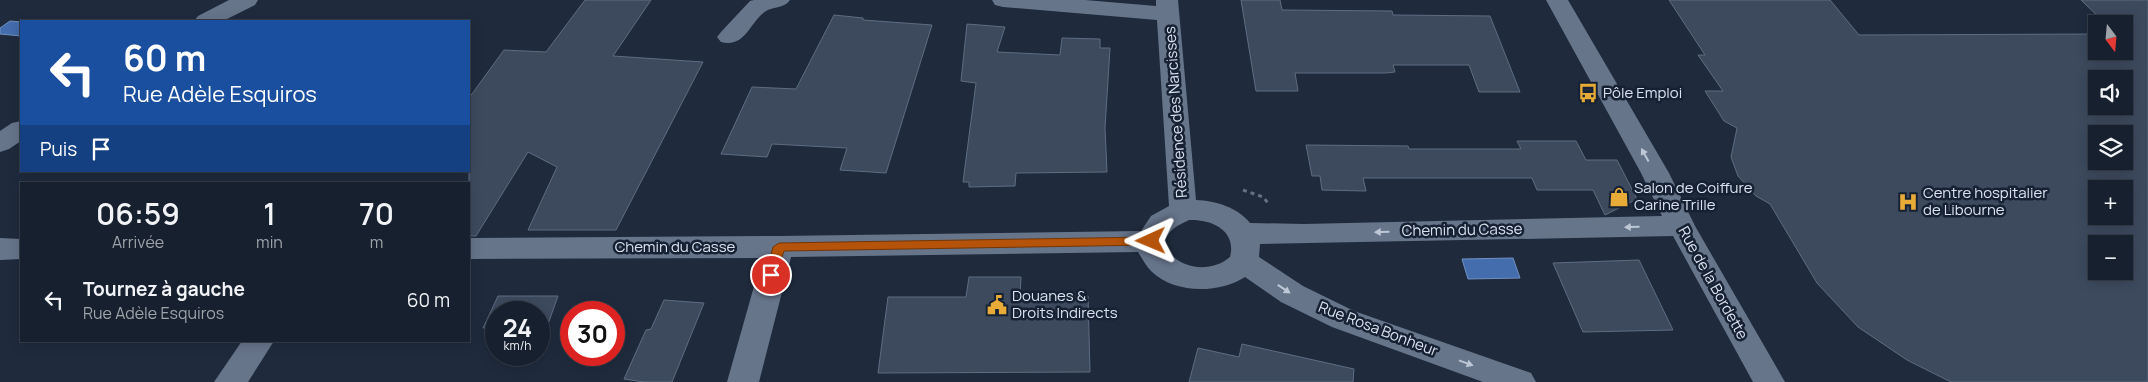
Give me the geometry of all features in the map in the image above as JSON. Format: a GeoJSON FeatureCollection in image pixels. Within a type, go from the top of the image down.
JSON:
{"type":"FeatureCollection","features":[{"type":"Feature","properties":{"kind":"street"},"geometry":{"type":"LineString","coordinates":[[208,20],[247,0]]}},
{"type":"Feature","properties":{"kind":"street"},"geometry":{"type":"LineString","coordinates":[[729,37],[758,6],[779,0]]}},
{"type":"Feature","properties":{"kind":"street","name":"Résidence des Narcisses"},"geometry":{"type":"LineString","coordinates":[[1003,0],[1168,7],[1183,210]]}},
{"type":"Feature","properties":{"kind":"street","name":"Rue de la Bordette"},"geometry":{"type":"LineString","coordinates":[[1557,0],[1655,173],[1680,226],[1768,382]]}},
{"type":"Feature","properties":{"kind":"street"},"geometry":{"type":"LineString","coordinates":[[0,143],[20,131]]}},
{"type":"Feature","properties":{"kind":"street"},"geometry":{"type":"LineString","coordinates":[[1183,210],[1207,211],[1222,215],[1235,223],[1243,247],[1234,271],[1221,277],[1205,280],[1188,278],[1173,272],[1161,264],[1153,253],[1151,241],[1153,232],[1158,224],[1167,217],[1183,210]]}},
{"type":"Feature","properties":{"kind":"street","name":"Chemin du Casse"},"geometry":{"type":"LineString","coordinates":[[1243,247],[1292,234],[1680,226]]}},
{"type":"Feature","properties":{"kind":"street","name":"Chemin du Casse"},"geometry":{"type":"LineString","coordinates":[[470,249],[779,247],[1151,241]]}},
{"type":"Feature","properties":{"kind":"street"},"geometry":{"type":"LineString","coordinates":[[743,382],[779,247]]}},
{"type":"Feature","properties":{"kind":"street","name":"Rue Rosa Bonheur"},"geometry":{"type":"LineString","coordinates":[[1243,247],[1292,294],[1343,319],[1520,382]]}},
{"type":"Feature","properties":{"kind":"street"},"geometry":{"type":"LineString","coordinates":[[0,249],[20,249]]}},
{"type":"Feature","properties":{"kind":"street"},"geometry":{"type":"LineString","coordinates":[[230,382],[259,342]]}},
{"type":"Feature","properties":{"kind":"path"},"geometry":{"type":"LineString","coordinates":[[1239,189],[1264,197],[1283,218],[1292,234]]}},
{"type":"Feature","properties":{"kind":"water"},"geometry":{"type":"Polygon","coordinates":[[[10,21],[20,22],[20,36],[0,34],[0,28],[10,21]]]}},
{"type":"Feature","properties":{"kind":"water"},"geometry":{"type":"Polygon","coordinates":[[[1513,258],[1520,278],[1468,279],[1462,259],[1513,258]]]}},
{"type":"Feature","properties":{"kind":"building"},"geometry":{"type":"Polygon","coordinates":[[[585,0],[651,0],[613,56],[703,62],[616,230],[528,230],[557,167],[528,152],[476,236],[470,236],[470,97],[504,50],[546,52],[585,0]]]}},
{"type":"Feature","properties":{"kind":"building"},"geometry":{"type":"Polygon","coordinates":[[[1241,0],[1280,0],[1282,10],[1392,11],[1393,15],[1490,16],[1520,92],[1479,92],[1469,65],[1393,65],[1395,72],[1386,73],[1295,73],[1298,91],[1256,91],[1241,0]]]}},
{"type":"Feature","properties":{"kind":"building","name":"Centre hospitalier de Libourne"},"geometry":{"type":"Polygon","coordinates":[[[1669,0],[1830,0],[1859,35],[2088,34],[2088,60],[2133,60],[2133,15],[2097,15],[2081,0],[2148,0],[2148,382],[1951,382],[1907,360],[1858,327],[1817,283],[1770,204],[1756,196],[1738,176],[1731,157],[1737,128],[1724,121],[1705,91],[1723,91],[1698,55],[1705,55],[1669,0]]]}},
{"type":"Feature","properties":{"kind":"building"},"geometry":{"type":"Polygon","coordinates":[[[834,15],[863,18],[863,20],[932,25],[886,173],[840,170],[847,148],[772,144],[767,157],[721,154],[752,87],[796,89],[834,15]]]}},
{"type":"Feature","properties":{"kind":"building"},"geometry":{"type":"Polygon","coordinates":[[[967,24],[1005,27],[997,52],[1060,55],[1062,38],[1100,39],[1100,48],[1110,48],[1105,128],[1107,172],[1016,173],[1015,186],[969,187],[969,182],[963,182],[976,83],[961,81],[967,24]]]}},
{"type":"Feature","properties":{"kind":"building"},"geometry":{"type":"Polygon","coordinates":[[[1517,141],[1576,141],[1586,160],[1617,160],[1637,199],[1605,215],[1593,190],[1537,190],[1532,178],[1363,178],[1366,191],[1322,190],[1320,176],[1312,176],[1306,145],[1408,146],[1409,149],[1521,149],[1517,141]]]}},
{"type":"Feature","properties":{"kind":"building"},"geometry":{"type":"Polygon","coordinates":[[[1639,260],[1673,330],[1583,332],[1553,263],[1639,260]]]}},
{"type":"Feature","properties":{"kind":"building"},"geometry":{"type":"Polygon","coordinates":[[[969,277],[1021,277],[1020,296],[1088,296],[1090,372],[878,373],[888,297],[966,297],[969,277]]]}},
{"type":"Feature","properties":{"kind":"building"},"geometry":{"type":"Polygon","coordinates":[[[498,296],[558,296],[550,319],[550,301],[496,301],[498,296]]]}},
{"type":"Feature","properties":{"kind":"building"},"geometry":{"type":"Polygon","coordinates":[[[664,300],[704,303],[672,382],[644,382],[624,379],[646,330],[651,329],[664,300]]]}},
{"type":"Feature","properties":{"kind":"building"},"geometry":{"type":"Polygon","coordinates":[[[1242,344],[1354,369],[1353,382],[1189,382],[1198,348],[1239,357],[1242,344]]]}},
{"type":"Feature","properties":{"kind":"place","name":"Pôle Emploi"},"geometry":{"type":"Point","coordinates":[1588,93]}},
{"type":"Feature","properties":{"kind":"place","name":"Salon de Coiffure Carine Trille"},"geometry":{"type":"Point","coordinates":[1619,197]}},
{"type":"Feature","properties":{"kind":"place","name":"Centre hospitalier de Libourne"},"geometry":{"type":"Point","coordinates":[1908,202]}},
{"type":"Feature","properties":{"kind":"place","name":"Douanes & Droits Indirects"},"geometry":{"type":"Point","coordinates":[997,305]}},
{"type":"Feature","properties":{"kind":"route"},"geometry":{"type":"LineString","coordinates":[[771,275],[779,247],[1151,241]]}}]}
